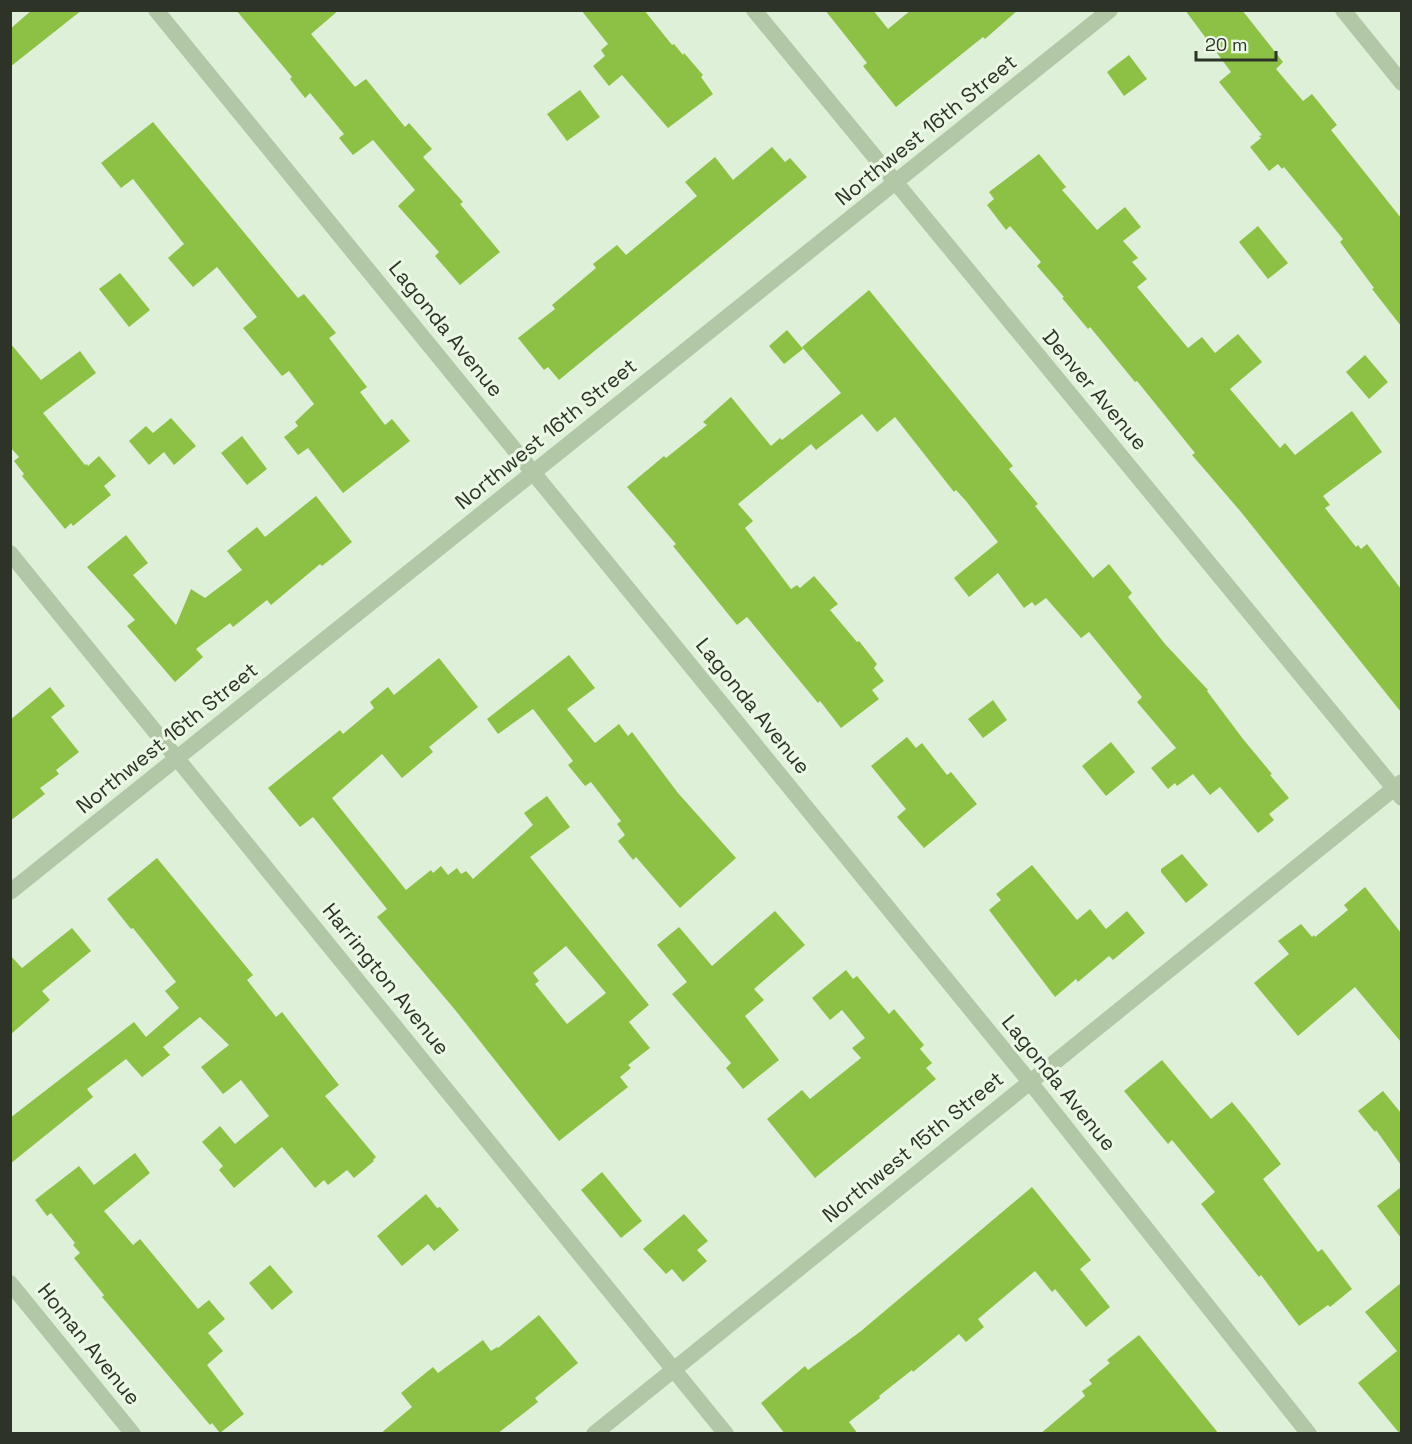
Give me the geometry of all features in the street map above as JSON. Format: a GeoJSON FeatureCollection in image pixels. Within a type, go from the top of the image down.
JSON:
{"type":"FeatureCollection","features":[{"type":"Feature","properties":{"kind":"street","name":"Lagonda Avenue"},"geometry":{"type":"LineString","coordinates":[[156,10],[1029,1082],[1309,1434]]}},
{"type":"Feature","properties":{"kind":"street","name":"Denver Avenue"},"geometry":{"type":"LineString","coordinates":[[754,10],[1399,789]]}},
{"type":"Feature","properties":{"kind":"street","name":"Northwest 16th Street"},"geometry":{"type":"LineString","coordinates":[[10,892],[1110,10]]}},
{"type":"Feature","properties":{"kind":"street"},"geometry":{"type":"LineString","coordinates":[[1343,10],[1401,83]]}},
{"type":"Feature","properties":{"kind":"street","name":"Harrington Avenue"},"geometry":{"type":"LineString","coordinates":[[10,553],[726,1434]]}},
{"type":"Feature","properties":{"kind":"street","name":"Northwest 15th Street"},"geometry":{"type":"LineString","coordinates":[[594,1434],[1029,1082],[1399,789]]}},
{"type":"Feature","properties":{"kind":"street","name":"Homan Avenue"},"geometry":{"type":"LineString","coordinates":[[10,1283],[134,1434]]}},
{"type":"Feature","properties":{"kind":"building"},"geometry":{"type":"Polygon","coordinates":[[[32,10],[82,10],[10,67],[10,29],[32,10]]]}},
{"type":"Feature","properties":{"kind":"building"},"geometry":{"type":"Polygon","coordinates":[[[236,10],[339,10],[311,34],[355,87],[366,79],[405,127],[409,123],[432,149],[423,157],[463,202],[460,204],[500,252],[460,285],[435,256],[439,252],[398,206],[415,190],[373,140],[353,155],[339,138],[344,134],[310,93],[305,98],[290,79],[292,77],[236,10]]]}},
{"type":"Feature","properties":{"kind":"building"},"geometry":{"type":"Polygon","coordinates":[[[581,10],[644,10],[672,45],[674,44],[683,55],[684,53],[703,75],[701,77],[713,94],[668,128],[622,75],[609,86],[593,66],[605,56],[601,50],[608,44],[581,10]]]}},
{"type":"Feature","properties":{"kind":"building"},"geometry":{"type":"Polygon","coordinates":[[[825,10],[873,10],[888,29],[911,10],[1018,10],[985,39],[983,37],[896,107],[863,66],[867,63],[825,10]]]}},
{"type":"Feature","properties":{"kind":"building"},"geometry":{"type":"Polygon","coordinates":[[[1185,10],[1242,10],[1283,62],[1276,69],[1303,101],[1312,94],[1337,125],[1331,130],[1401,218],[1401,326],[1340,242],[1343,239],[1284,167],[1282,169],[1278,164],[1269,171],[1250,147],[1262,135],[1219,82],[1231,72],[1185,10]]]}},
{"type":"Feature","properties":{"kind":"building"},"geometry":{"type":"Polygon","coordinates":[[[1129,55],[1147,79],[1124,96],[1107,72],[1129,55]]]}},
{"type":"Feature","properties":{"kind":"building"},"geometry":{"type":"Polygon","coordinates":[[[580,90],[600,117],[567,141],[547,114],[580,90]]]}},
{"type":"Feature","properties":{"kind":"building"},"geometry":{"type":"Polygon","coordinates":[[[153,122],[298,298],[304,294],[336,333],[329,338],[367,387],[360,392],[385,425],[392,419],[410,441],[343,493],[308,448],[298,455],[284,437],[298,426],[295,422],[314,404],[289,371],[282,376],[243,328],[257,317],[217,267],[193,287],[168,258],[184,244],[133,179],[121,188],[101,163],[153,122]]]}},
{"type":"Feature","properties":{"kind":"building"},"geometry":{"type":"Polygon","coordinates":[[[772,147],[785,162],[790,158],[807,177],[559,380],[548,367],[544,370],[518,338],[555,309],[552,305],[596,268],[593,264],[617,245],[626,255],[697,196],[685,182],[715,157],[733,180],[772,147]]]}},
{"type":"Feature","properties":{"kind":"building"},"geometry":{"type":"Polygon","coordinates":[[[1039,154],[1066,187],[1062,190],[1097,230],[1125,207],[1141,227],[1123,241],[1138,258],[1132,262],[1147,279],[1137,287],[1188,348],[1202,337],[1215,353],[1238,334],[1262,362],[1230,389],[1280,448],[1285,443],[1295,455],[1352,411],[1382,452],[1323,496],[1330,505],[1325,508],[1356,547],[1358,545],[1361,549],[1367,544],[1401,589],[1401,712],[1241,512],[1192,455],[1195,453],[1137,381],[1135,382],[1090,327],[1088,329],[1062,298],[1064,297],[1037,266],[1041,262],[1010,226],[1006,230],[987,205],[994,199],[989,192],[1039,154]]]}},
{"type":"Feature","properties":{"kind":"building"},"geometry":{"type":"Polygon","coordinates":[[[1258,226],[1288,263],[1268,279],[1239,242],[1258,226]]]}},
{"type":"Feature","properties":{"kind":"building"},"geometry":{"type":"Polygon","coordinates":[[[120,273],[150,310],[129,327],[99,289],[120,273]]]}},
{"type":"Feature","properties":{"kind":"building"},"geometry":{"type":"Polygon","coordinates":[[[869,290],[1013,466],[1009,469],[1038,504],[1035,506],[1093,578],[1109,564],[1132,593],[1128,597],[1165,644],[1208,690],[1243,739],[1272,774],[1270,775],[1289,798],[1269,814],[1274,820],[1258,833],[1220,787],[1210,795],[1193,774],[1177,786],[1175,783],[1168,789],[1151,768],[1176,748],[1137,702],[1142,697],[1089,632],[1081,638],[1046,598],[1035,606],[1032,602],[1024,608],[998,573],[969,597],[954,578],[998,542],[966,501],[956,490],[954,492],[895,417],[877,432],[862,414],[816,450],[811,444],[738,504],[753,521],[745,528],[791,589],[797,585],[800,588],[814,576],[838,604],[830,610],[877,664],[874,668],[884,681],[872,690],[879,699],[841,728],[747,617],[737,625],[673,546],[676,544],[627,487],[664,456],[666,458],[707,425],[703,422],[731,397],[771,446],[780,438],[782,440],[841,393],[802,347],[869,290]]]}},
{"type":"Feature","properties":{"kind":"building"},"geometry":{"type":"Polygon","coordinates":[[[787,330],[803,349],[784,364],[769,346],[787,330]]]}},
{"type":"Feature","properties":{"kind":"building"},"geometry":{"type":"Polygon","coordinates":[[[10,343],[41,380],[80,351],[96,373],[43,413],[85,465],[88,466],[99,456],[116,476],[104,486],[111,495],[73,526],[71,523],[65,529],[22,476],[24,474],[14,461],[19,457],[10,447],[10,343]]]}},
{"type":"Feature","properties":{"kind":"building"},"geometry":{"type":"Polygon","coordinates":[[[1365,355],[1388,382],[1369,399],[1346,372],[1365,355]]]}},
{"type":"Feature","properties":{"kind":"building"},"geometry":{"type":"Polygon","coordinates":[[[171,418],[196,446],[174,465],[164,452],[149,465],[129,441],[146,426],[153,433],[171,418]]]}},
{"type":"Feature","properties":{"kind":"building"},"geometry":{"type":"Polygon","coordinates":[[[242,436],[267,469],[247,485],[221,453],[242,436]]]}},
{"type":"Feature","properties":{"kind":"building"},"geometry":{"type":"Polygon","coordinates":[[[316,496],[352,542],[322,566],[320,564],[271,605],[267,600],[233,627],[230,623],[196,649],[203,657],[175,682],[127,626],[135,620],[87,567],[126,535],[148,563],[133,575],[176,625],[191,589],[205,598],[242,570],[227,551],[257,527],[265,537],[316,496]]]}},
{"type":"Feature","properties":{"kind":"building"},"geometry":{"type":"Polygon","coordinates":[[[569,655],[595,688],[567,709],[595,743],[619,724],[628,736],[632,732],[678,793],[736,858],[680,908],[636,857],[633,860],[618,841],[625,835],[617,824],[621,821],[591,782],[585,786],[568,765],[573,761],[533,709],[498,734],[487,719],[569,655]]]}},
{"type":"Feature","properties":{"kind":"building"},"geometry":{"type":"Polygon","coordinates":[[[439,658],[478,707],[429,747],[433,752],[402,778],[382,754],[332,798],[406,890],[431,870],[433,873],[441,866],[448,875],[457,868],[461,874],[466,871],[473,879],[533,825],[524,813],[547,796],[570,827],[530,857],[649,1005],[629,1022],[650,1048],[628,1065],[631,1068],[620,1077],[628,1087],[559,1141],[456,1011],[377,917],[387,909],[313,817],[300,827],[268,788],[340,730],[343,734],[374,708],[370,702],[388,687],[394,695],[439,658]],[[566,946],[533,973],[539,981],[535,984],[567,1024],[606,993],[566,946]]]}},
{"type":"Feature","properties":{"kind":"building"},"geometry":{"type":"Polygon","coordinates":[[[50,687],[65,706],[51,717],[79,752],[56,770],[59,774],[40,788],[45,794],[10,821],[10,720],[50,687]]]}},
{"type":"Feature","properties":{"kind":"building"},"geometry":{"type":"Polygon","coordinates":[[[993,700],[1007,720],[983,738],[968,719],[993,700]]]}},
{"type":"Feature","properties":{"kind":"building"},"geometry":{"type":"Polygon","coordinates":[[[907,737],[916,748],[922,743],[947,775],[951,772],[977,804],[924,848],[897,817],[906,809],[871,766],[907,737]]]}},
{"type":"Feature","properties":{"kind":"building"},"geometry":{"type":"Polygon","coordinates":[[[1111,742],[1135,772],[1106,796],[1082,766],[1111,742]]]}},
{"type":"Feature","properties":{"kind":"building"},"geometry":{"type":"Polygon","coordinates":[[[1182,854],[1208,885],[1186,903],[1161,872],[1161,869],[1182,854]]]}},
{"type":"Feature","properties":{"kind":"building"},"geometry":{"type":"Polygon","coordinates":[[[157,858],[253,975],[247,980],[276,1017],[282,1012],[339,1085],[325,1096],[376,1157],[354,1178],[347,1170],[328,1185],[324,1180],[315,1188],[282,1147],[234,1188],[219,1170],[223,1166],[202,1142],[220,1126],[235,1144],[269,1116],[241,1080],[223,1094],[201,1067],[229,1045],[200,1017],[163,1047],[170,1055],[142,1077],[126,1059],[87,1089],[93,1097],[10,1164],[10,1118],[134,1022],[146,1037],[179,1008],[165,991],[176,982],[107,899],[157,858]]]}},
{"type":"Feature","properties":{"kind":"building"},"geometry":{"type":"Polygon","coordinates":[[[1032,865],[1077,920],[1090,909],[1106,929],[1127,911],[1145,933],[1113,960],[1109,956],[1078,982],[1076,979],[1055,997],[989,910],[1001,900],[996,894],[1032,865]]]}},
{"type":"Feature","properties":{"kind":"building"},"geometry":{"type":"Polygon","coordinates":[[[1365,887],[1401,933],[1401,1042],[1355,987],[1298,1036],[1254,983],[1289,954],[1278,941],[1301,924],[1312,937],[1314,935],[1315,937],[1348,910],[1344,905],[1365,887]]]}},
{"type":"Feature","properties":{"kind":"building"},"geometry":{"type":"Polygon","coordinates":[[[775,911],[805,945],[754,989],[764,1000],[745,1016],[779,1060],[743,1089],[726,1068],[731,1063],[672,994],[687,982],[657,945],[679,927],[712,966],[775,911]]]}},
{"type":"Feature","properties":{"kind":"building"},"geometry":{"type":"Polygon","coordinates":[[[72,928],[91,951],[42,991],[50,1000],[10,1035],[10,955],[22,968],[72,928]]]}},
{"type":"Feature","properties":{"kind":"building"},"geometry":{"type":"Polygon","coordinates":[[[846,970],[853,979],[857,976],[889,1014],[894,1009],[924,1045],[920,1049],[932,1063],[926,1068],[936,1079],[815,1178],[767,1119],[802,1090],[810,1099],[861,1058],[852,1048],[865,1038],[842,1010],[830,1020],[812,998],[846,970]]]}},
{"type":"Feature","properties":{"kind":"building"},"geometry":{"type":"Polygon","coordinates":[[[1162,1060],[1211,1119],[1232,1102],[1281,1164],[1263,1179],[1318,1252],[1322,1249],[1352,1289],[1330,1307],[1328,1305],[1299,1326],[1261,1275],[1259,1277],[1201,1204],[1215,1192],[1172,1140],[1168,1144],[1124,1091],[1162,1060]]]}},
{"type":"Feature","properties":{"kind":"building"},"geometry":{"type":"Polygon","coordinates":[[[1383,1091],[1401,1113],[1401,1165],[1376,1130],[1375,1132],[1358,1111],[1383,1091]]]}},
{"type":"Feature","properties":{"kind":"building"},"geometry":{"type":"Polygon","coordinates":[[[135,1153],[150,1173],[104,1211],[133,1245],[140,1239],[198,1309],[209,1300],[225,1319],[208,1333],[223,1351],[207,1365],[244,1414],[220,1433],[212,1423],[210,1425],[102,1297],[104,1295],[74,1258],[80,1253],[73,1245],[75,1243],[51,1213],[47,1216],[35,1200],[79,1166],[94,1185],[135,1153]]]}},
{"type":"Feature","properties":{"kind":"building"},"geometry":{"type":"Polygon","coordinates":[[[602,1172],[642,1221],[621,1238],[581,1190],[602,1172]]]}},
{"type":"Feature","properties":{"kind":"building"},"geometry":{"type":"Polygon","coordinates":[[[1032,1187],[1091,1260],[1080,1269],[1110,1307],[1086,1327],[1055,1289],[1052,1292],[1035,1271],[978,1319],[984,1327],[966,1342],[959,1334],[849,1422],[858,1434],[785,1434],[761,1403],[805,1366],[808,1370],[861,1331],[1032,1187]]]}},
{"type":"Feature","properties":{"kind":"building"},"geometry":{"type":"Polygon","coordinates":[[[1401,1187],[1401,1238],[1377,1206],[1401,1187]]]}},
{"type":"Feature","properties":{"kind":"building"},"geometry":{"type":"Polygon","coordinates":[[[426,1194],[459,1230],[434,1251],[428,1244],[402,1266],[377,1236],[426,1194]]]}},
{"type":"Feature","properties":{"kind":"building"},"geometry":{"type":"Polygon","coordinates":[[[684,1214],[708,1241],[697,1250],[707,1261],[683,1282],[672,1269],[666,1274],[643,1249],[684,1214]]]}},
{"type":"Feature","properties":{"kind":"building"},"geometry":{"type":"Polygon","coordinates":[[[270,1265],[293,1292],[272,1310],[249,1283],[270,1265]]]}},
{"type":"Feature","properties":{"kind":"building"},"geometry":{"type":"Polygon","coordinates":[[[1401,1283],[1400,1434],[1358,1383],[1397,1351],[1365,1312],[1401,1283]]]}},
{"type":"Feature","properties":{"kind":"building"},"geometry":{"type":"Polygon","coordinates":[[[539,1315],[578,1363],[535,1398],[538,1402],[497,1434],[380,1434],[412,1407],[401,1393],[433,1367],[438,1373],[483,1340],[491,1351],[498,1348],[539,1315]]]}},
{"type":"Feature","properties":{"kind":"building"},"geometry":{"type":"Polygon","coordinates":[[[1139,1335],[1219,1434],[1040,1434],[1085,1396],[1082,1391],[1092,1384],[1089,1380],[1110,1363],[1107,1360],[1139,1335]]]}}]}
